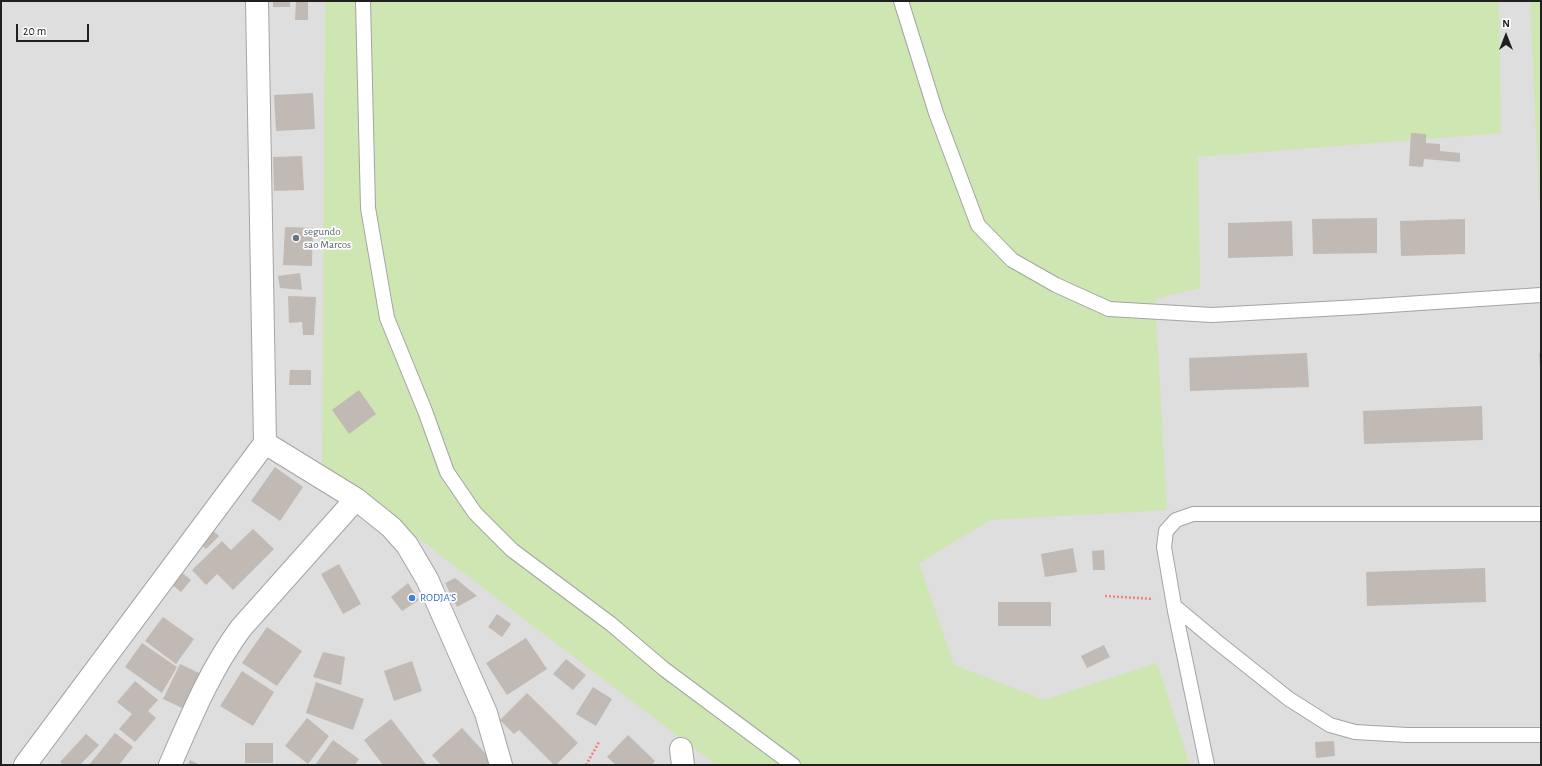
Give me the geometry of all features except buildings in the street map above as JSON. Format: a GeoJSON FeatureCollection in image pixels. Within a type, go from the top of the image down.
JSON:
{"type":"FeatureCollection","features":[{"type":"Feature","properties":{"kind":"street"},"geometry":{"type":"LineString","coordinates":[[25,765],[265,443],[257,1]]}},
{"type":"Feature","properties":{"kind":"street"},"geometry":{"type":"LineString","coordinates":[[265,443],[356,499],[391,527],[407,545],[427,579],[486,713],[501,765]]}},
{"type":"Feature","properties":{"kind":"street"},"geometry":{"type":"LineString","coordinates":[[170,765],[201,694],[227,647],[241,628],[356,499]]}},
{"type":"Feature","properties":{"kind":"lane"},"geometry":{"type":"LineString","coordinates":[[363,1],[368,208],[387,318],[424,411],[446,472],[475,513],[512,550],[611,624],[664,669],[793,765]]}},
{"type":"Feature","properties":{"kind":"lane"},"geometry":{"type":"LineString","coordinates":[[901,1],[936,114],[978,225],[1012,260],[1056,285],[1109,309],[1212,315],[1360,308],[1541,294]]}},
{"type":"Feature","properties":{"kind":"lane"},"geometry":{"type":"LineString","coordinates":[[1207,765],[1174,606],[1164,547],[1166,531],[1176,520],[1193,514],[1541,514]]}},
{"type":"Feature","properties":{"kind":"lane"},"geometry":{"type":"LineString","coordinates":[[1174,606],[1289,699],[1330,726],[1354,732],[1407,735],[1541,735]]}},
{"type":"Feature","properties":{"kind":"path"},"geometry":{"type":"LineString","coordinates":[[1105,596],[1155,599],[1174,606]]}},
{"type":"Feature","properties":{"kind":"path"},"geometry":{"type":"LineString","coordinates":[[586,765],[599,742]]}},
{"type":"Feature","properties":{"kind":"shaded area"},"geometry":{"type":"Polygon","coordinates":[[[1,1],[1541,1],[1541,765],[1,765],[1,1]]]}},
{"type":"Feature","properties":{"kind":"green space"},"geometry":{"type":"Polygon","coordinates":[[[325,1],[1499,1],[1501,133],[1198,157],[1200,288],[1155,299],[1167,510],[990,520],[919,563],[954,665],[1044,700],[1157,663],[1190,765],[716,765],[322,465],[325,1]]]}},
{"type":"Feature","properties":{"kind":"green space"},"geometry":{"type":"Polygon","coordinates":[[[1530,1],[1541,1],[1541,241],[1530,1]]]}},
{"type":"Feature","properties":{"kind":"place","name":"segundo sao Marcos"},"geometry":{"type":"Point","coordinates":[296,238]}},
{"type":"Feature","properties":{"kind":"place","name":"RODJA'S"},"geometry":{"type":"Point","coordinates":[412,598]}}]}
